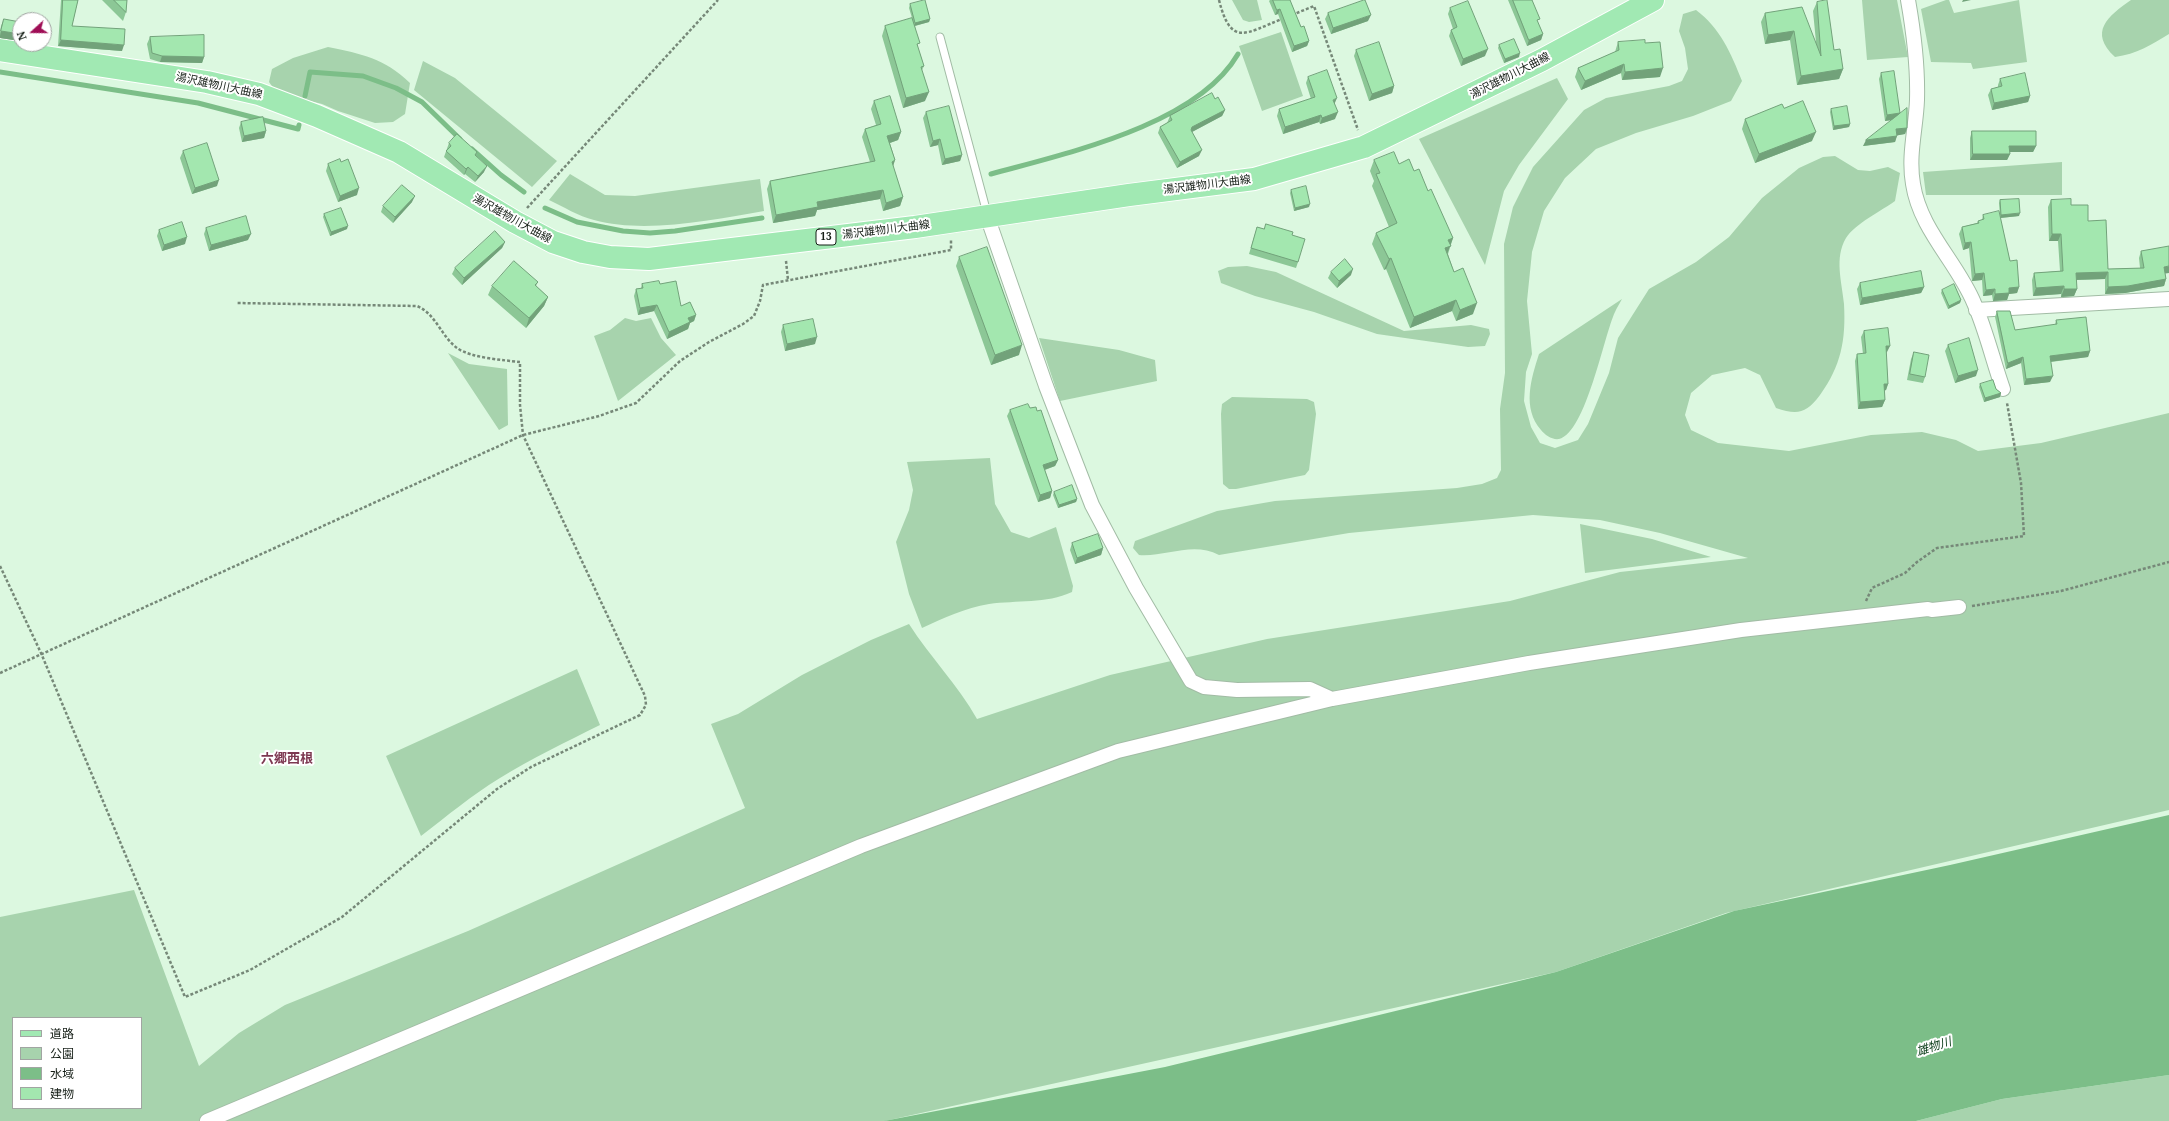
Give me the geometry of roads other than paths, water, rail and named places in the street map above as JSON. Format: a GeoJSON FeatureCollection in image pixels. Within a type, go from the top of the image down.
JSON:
{"type":"FeatureCollection","features":[{"type":"Feature","properties":{"kind":"main road","name":"湯沢雄物川大曲線"},"geometry":{"type":"LineString","coordinates":[[0,50],[206,82],[259,94],[317,116],[399,152],[515,222],[553,242],[583,252],[610,257],[649,259],[950,222],[1254,179],[1364,147],[1542,60],[1652,0]]}},
{"type":"Feature","properties":{"kind":"street"},"geometry":{"type":"LineString","coordinates":[[1908,0],[1916,48],[1917,73],[1917,102],[1911,144],[1913,185],[1923,216],[1942,250],[1962,280],[1976,310],[2003,389]]}},
{"type":"Feature","properties":{"kind":"street"},"geometry":{"type":"LineString","coordinates":[[987,216],[1046,386],[1092,505],[1136,588],[1191,681],[1204,687],[1237,690],[1310,689],[1332,699]]}},
{"type":"Feature","properties":{"kind":"street"},"geometry":{"type":"LineString","coordinates":[[1976,310],[2169,299]]}},
{"type":"Feature","properties":{"kind":"street"},"geometry":{"type":"LineString","coordinates":[[207,1121],[861,846],[1118,751],[1332,699],[1630,646],[1860,616],[1959,607]]}},
{"type":"Feature","properties":{"kind":"lane"},"geometry":{"type":"LineString","coordinates":[[940,37],[987,216]]}},
{"type":"Feature","properties":{"kind":"water","name":"雄物川"},"geometry":{"type":"Polygon","coordinates":[[[2169,815],[2169,1075],[2002,1099],[1916,1121],[884,1121],[1165,1067],[1556,972],[1734,911],[1950,865],[2169,815]]]}},
{"type":"Feature","properties":{"kind":"waterway"},"geometry":{"type":"LineString","coordinates":[[991,174],[1092,146],[1128,133],[1162,118],[1193,100],[1219,79],[1238,54]]}},
{"type":"Feature","properties":{"kind":"waterway"},"geometry":{"type":"LineString","coordinates":[[0,72],[198,103],[298,129],[299,125]]}},
{"type":"Feature","properties":{"kind":"waterway"},"geometry":{"type":"LineString","coordinates":[[305,96],[310,72],[363,76],[396,88],[422,102],[460,139]]}},
{"type":"Feature","properties":{"kind":"waterway"},"geometry":{"type":"LineString","coordinates":[[472,149],[501,175],[524,192]]}},
{"type":"Feature","properties":{"kind":"waterway"},"geometry":{"type":"LineString","coordinates":[[545,208],[577,222],[623,231],[650,233],[675,231],[762,218]]}},
{"type":"Feature","properties":{"kind":"district","name":"六郷西根"},"geometry":{"type":"Point","coordinates":[287,759]}}]}
